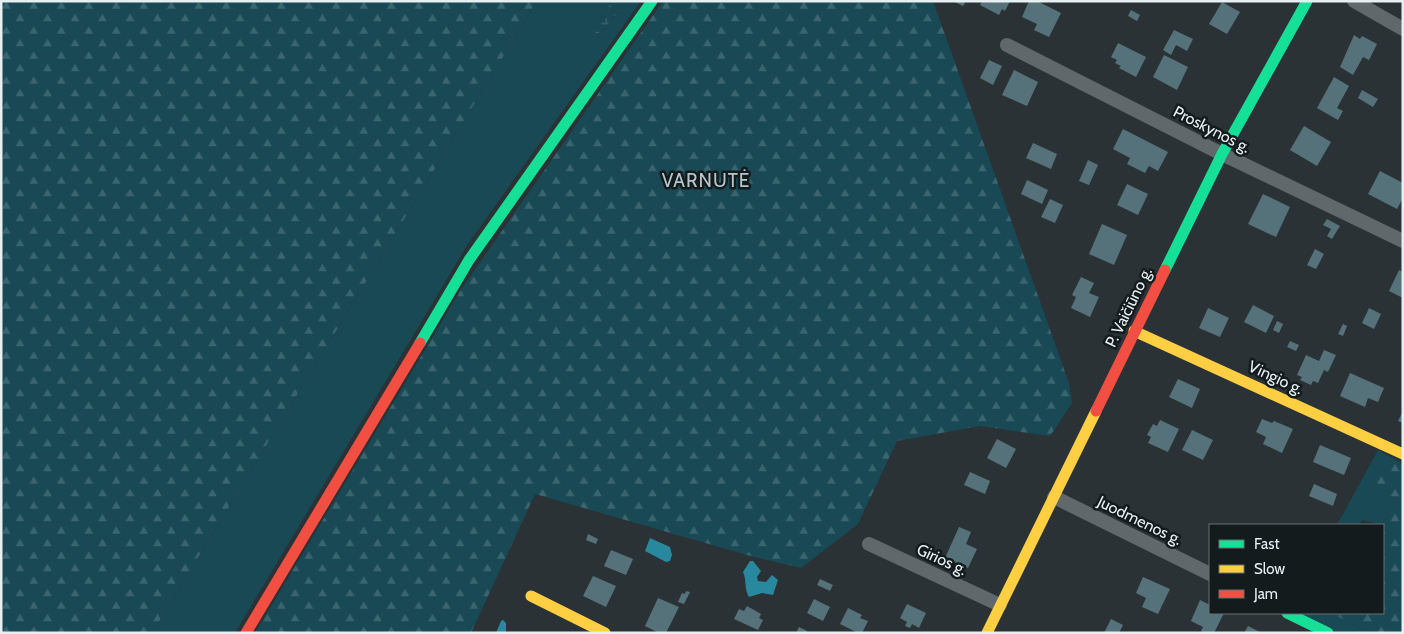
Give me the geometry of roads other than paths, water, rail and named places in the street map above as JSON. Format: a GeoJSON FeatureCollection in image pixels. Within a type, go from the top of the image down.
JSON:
{"type":"FeatureCollection","features":[{"type":"Feature","properties":{"kind":"street"},"geometry":{"type":"LineString","coordinates":[[246,633],[469,260],[652,1]]}},
{"type":"Feature","properties":{"kind":"street","name":"P. Vaičiūno g."},"geometry":{"type":"LineString","coordinates":[[987,633],[1222,154],[1307,1]]}},
{"type":"Feature","properties":{"kind":"street"},"geometry":{"type":"LineString","coordinates":[[1354,1],[1403,29]]}},
{"type":"Feature","properties":{"kind":"street","name":"Proskynos g."},"geometry":{"type":"LineString","coordinates":[[1008,45],[1222,154],[1403,241]]}},
{"type":"Feature","properties":{"kind":"street","name":"Vingio g."},"geometry":{"type":"LineString","coordinates":[[1134,331],[1403,454]]}},
{"type":"Feature","properties":{"kind":"street","name":"Juodmenos g."},"geometry":{"type":"LineString","coordinates":[[1054,497],[1209,574]]}},
{"type":"Feature","properties":{"kind":"street","name":"Girios g."},"geometry":{"type":"LineString","coordinates":[[869,544],[1000,606]]}},
{"type":"Feature","properties":{"kind":"street"},"geometry":{"type":"LineString","coordinates":[[531,596],[605,633]]}},
{"type":"Feature","properties":{"kind":"street"},"geometry":{"type":"LineString","coordinates":[[1289,614],[1328,633]]}},
{"type":"Feature","properties":{"kind":"district","name":"VARNUTĖ"},"geometry":{"type":"Point","coordinates":[706,180]}}]}
